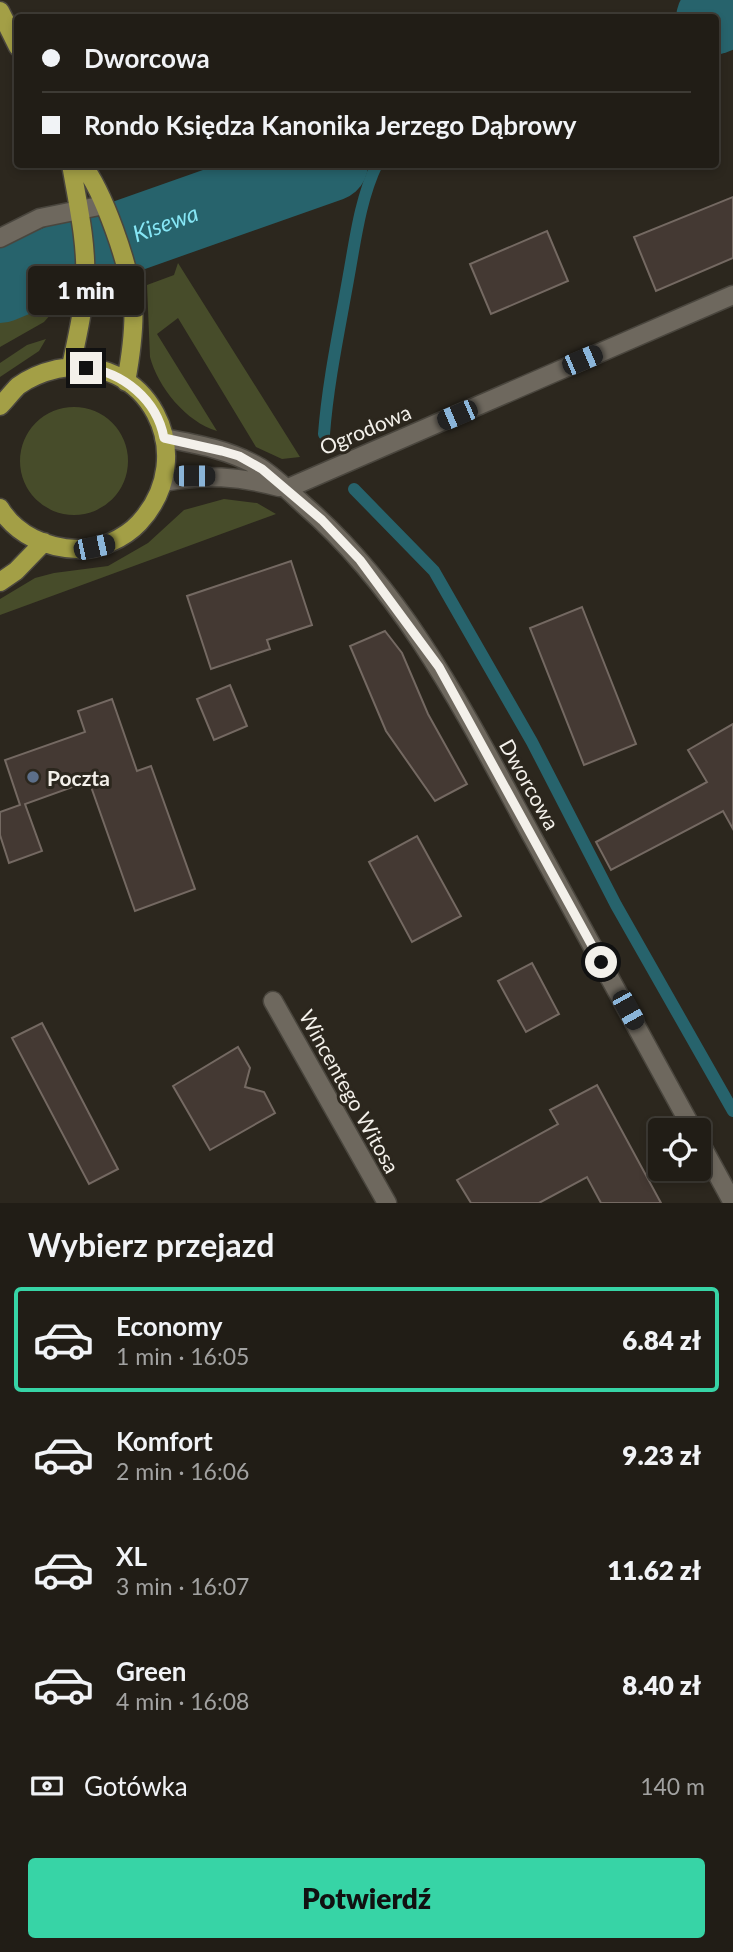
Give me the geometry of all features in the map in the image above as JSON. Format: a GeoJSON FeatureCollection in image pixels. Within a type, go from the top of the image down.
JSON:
{"type":"FeatureCollection","features":[{"type":"Feature","properties":{"kind":"main road"},"geometry":{"type":"LineString","coordinates":[[0,11],[14,39]]}},
{"type":"Feature","properties":{"kind":"main road"},"geometry":{"type":"LineString","coordinates":[[71,366],[81,318],[85,277],[79,209],[72,168]]}},
{"type":"Feature","properties":{"kind":"main road"},"geometry":{"type":"LineString","coordinates":[[84,168],[100,194],[124,263],[133,300],[131,352],[126,382]]}},
{"type":"Feature","properties":{"kind":"main road"},"geometry":{"type":"LineString","coordinates":[[0,406],[18,386],[43,372],[71,366],[100,369],[126,382],[148,401],[162,426],[168,454],[164,482],[152,508],[133,529],[108,544],[80,550],[51,546],[25,535],[0,508]]}},
{"type":"Feature","properties":{"kind":"main road"},"geometry":{"type":"LineString","coordinates":[[0,582],[16,571],[44,542]]}},
{"type":"Feature","properties":{"kind":"street"},"geometry":{"type":"LineString","coordinates":[[0,238],[40,218],[104,205]]}},
{"type":"Feature","properties":{"kind":"street","name":"Ogrodowa"},"geometry":{"type":"LineString","coordinates":[[286,489],[733,295]]}},
{"type":"Feature","properties":{"kind":"street","name":"Dworcowa"},"geometry":{"type":"LineString","coordinates":[[164,438],[205,445],[239,456],[262,469],[322,520],[360,560],[439,667],[686,1118]]}},
{"type":"Feature","properties":{"kind":"street","name":"Dworcowa"},"geometry":{"type":"LineString","coordinates":[[164,482],[194,476],[223,476],[286,489]]}},
{"type":"Feature","properties":{"kind":"street","name":"Wincentego Witosa"},"geometry":{"type":"LineString","coordinates":[[274,1000],[387,1203]]}},
{"type":"Feature","properties":{"kind":"street"},"geometry":{"type":"LineString","coordinates":[[711,1163],[733,1203]]}},
{"type":"Feature","properties":{"kind":"green space"},"geometry":{"type":"Polygon","coordinates":[[[178,263],[300,457],[282,459],[256,447],[178,318],[157,334],[217,431],[184,412],[159,380],[150,357],[147,285],[174,275],[178,263]]]}},
{"type":"Feature","properties":{"kind":"green space"},"geometry":{"type":"Polygon","coordinates":[[[53,299],[51,314],[44,322],[0,347],[0,322],[53,299]]]}},
{"type":"Feature","properties":{"kind":"green space"},"geometry":{"type":"Polygon","coordinates":[[[46,339],[39,351],[0,377],[0,363],[27,345],[46,339]]]}},
{"type":"Feature","properties":{"kind":"green space"},"geometry":{"type":"Polygon","coordinates":[[[74,407],[104,416],[112,423],[119,431],[128,461],[119,491],[112,499],[104,506],[74,515],[44,506],[36,499],[29,491],[20,461],[29,431],[36,423],[44,416],[74,407]]]}},
{"type":"Feature","properties":{"kind":"green space"},"geometry":{"type":"Polygon","coordinates":[[[224,499],[257,503],[276,514],[0,615],[0,599],[35,578],[108,566],[148,543],[184,510],[224,499]]]}},
{"type":"Feature","properties":{"kind":"building"},"geometry":{"type":"Polygon","coordinates":[[[733,197],[733,258],[656,291],[634,237],[733,197]]]}},
{"type":"Feature","properties":{"kind":"building"},"geometry":{"type":"Polygon","coordinates":[[[547,231],[568,281],[491,314],[470,264],[547,231]]]}},
{"type":"Feature","properties":{"kind":"building"},"geometry":{"type":"Polygon","coordinates":[[[291,561],[312,625],[267,640],[270,649],[211,669],[187,596],[291,561]]]}},
{"type":"Feature","properties":{"kind":"building"},"geometry":{"type":"Polygon","coordinates":[[[582,607],[636,744],[584,765],[530,628],[582,607]]]}},
{"type":"Feature","properties":{"kind":"building"},"geometry":{"type":"Polygon","coordinates":[[[385,631],[402,653],[428,714],[467,784],[435,801],[386,731],[350,646],[385,631]]]}},
{"type":"Feature","properties":{"kind":"building"},"geometry":{"type":"Polygon","coordinates":[[[230,685],[247,726],[214,740],[197,699],[230,685]]]}},
{"type":"Feature","properties":{"kind":"building"},"geometry":{"type":"Polygon","coordinates":[[[112,699],[137,771],[151,766],[195,889],[135,911],[89,781],[25,804],[42,851],[9,863],[0,835],[0,812],[20,805],[5,760],[85,732],[78,711],[112,699]]]}},
{"type":"Feature","properties":{"kind":"building"},"geometry":{"type":"Polygon","coordinates":[[[733,724],[733,829],[723,811],[611,870],[596,842],[707,782],[688,750],[733,724]]]}},
{"type":"Feature","properties":{"kind":"building"},"geometry":{"type":"Polygon","coordinates":[[[417,836],[461,916],[412,942],[369,862],[417,836]]]}},
{"type":"Feature","properties":{"kind":"building"},"geometry":{"type":"Polygon","coordinates":[[[532,963],[559,1014],[526,1032],[498,981],[532,963]]]}},
{"type":"Feature","properties":{"kind":"building"},"geometry":{"type":"Polygon","coordinates":[[[42,1023],[118,1169],[89,1184],[12,1038],[42,1023]]]}},
{"type":"Feature","properties":{"kind":"building"},"geometry":{"type":"Polygon","coordinates":[[[238,1047],[250,1068],[245,1087],[264,1092],[275,1113],[210,1150],[173,1086],[238,1047]]]}},
{"type":"Feature","properties":{"kind":"building"},"geometry":{"type":"Polygon","coordinates":[[[597,1085],[661,1203],[601,1203],[587,1177],[539,1203],[471,1203],[457,1180],[558,1124],[550,1110],[597,1085]]]}},
{"type":"Feature","properties":{"kind":"waterway","name":"Kisewa"},"geometry":{"type":"LineString","coordinates":[[719,16],[733,10]]}},
{"type":"Feature","properties":{"kind":"waterway","name":"Kisewa"},"geometry":{"type":"LineString","coordinates":[[0,286],[82,252],[320,168]]}},
{"type":"Feature","properties":{"kind":"waterway"},"geometry":{"type":"LineString","coordinates":[[324,434],[331,376],[356,236],[362,206],[375,168]]}},
{"type":"Feature","properties":{"kind":"waterway"},"geometry":{"type":"LineString","coordinates":[[354,489],[434,571],[532,742],[616,905],[733,1111]]}},
{"type":"Feature","properties":{"kind":"place","name":"Poczta"},"geometry":{"type":"Point","coordinates":[33,777]}},
{"type":"Feature","properties":{"kind":"route"},"geometry":{"type":"LineString","coordinates":[[86,368],[100,369],[126,382],[148,401],[162,426],[164,438],[205,445],[239,456],[262,469],[322,520],[360,560],[439,667],[601,962]]}}]}
